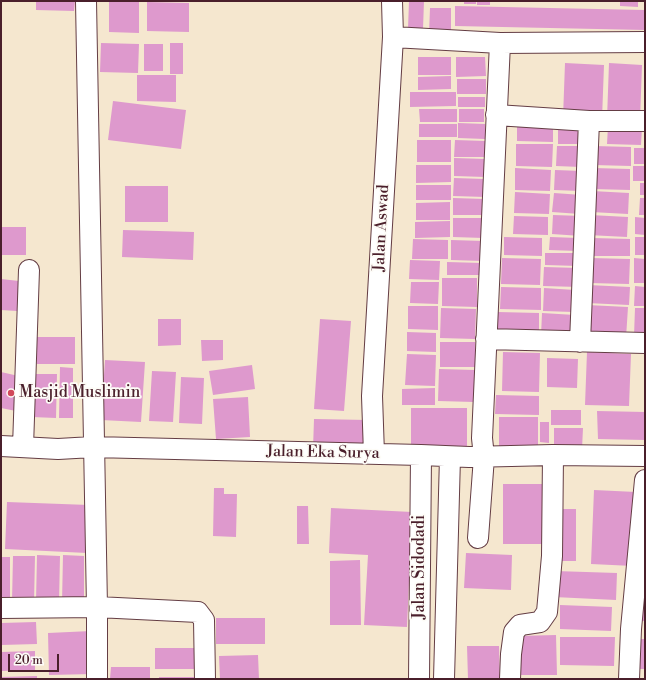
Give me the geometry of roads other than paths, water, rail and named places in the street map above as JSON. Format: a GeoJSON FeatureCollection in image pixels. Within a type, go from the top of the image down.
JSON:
{"type":"FeatureCollection","features":[{"type":"Feature","properties":{"kind":"street"},"geometry":{"type":"LineString","coordinates":[[86,1],[97,679]]}},
{"type":"Feature","properties":{"kind":"street","name":"Jalan Aswad"},"geometry":{"type":"LineString","coordinates":[[374,454],[372,396],[393,37],[392,1]]}},
{"type":"Feature","properties":{"kind":"street"},"geometry":{"type":"LineString","coordinates":[[393,37],[500,43],[645,42]]}},
{"type":"Feature","properties":{"kind":"street"},"geometry":{"type":"LineString","coordinates":[[478,538],[484,457],[482,438],[500,43]]}},
{"type":"Feature","properties":{"kind":"street"},"geometry":{"type":"LineString","coordinates":[[496,115],[589,121],[645,121]]}},
{"type":"Feature","properties":{"kind":"street"},"geometry":{"type":"LineString","coordinates":[[580,342],[589,121]]}},
{"type":"Feature","properties":{"kind":"street"},"geometry":{"type":"LineString","coordinates":[[23,447],[29,270]]}},
{"type":"Feature","properties":{"kind":"street"},"geometry":{"type":"LineString","coordinates":[[486,340],[645,343]]}},
{"type":"Feature","properties":{"kind":"street","name":"Jalan Eka Surya"},"geometry":{"type":"LineString","coordinates":[[1,446],[58,449],[93,447],[450,457],[645,456]]}},
{"type":"Feature","properties":{"kind":"street","name":"Jalan Sidodadi"},"geometry":{"type":"LineString","coordinates":[[419,679],[421,455]]}},
{"type":"Feature","properties":{"kind":"street"},"geometry":{"type":"LineString","coordinates":[[510,679],[514,632],[520,625],[540,622],[546,612],[552,556],[553,456]]}},
{"type":"Feature","properties":{"kind":"street"},"geometry":{"type":"LineString","coordinates":[[444,679],[450,457]]}},
{"type":"Feature","properties":{"kind":"street"},"geometry":{"type":"LineString","coordinates":[[629,679],[638,628],[645,480]]}},
{"type":"Feature","properties":{"kind":"street"},"geometry":{"type":"LineString","coordinates":[[1,608],[97,607],[198,612],[204,620],[205,679]]}},
{"type":"Feature","properties":{"kind":"place","name":"Masjid Muslimin"},"geometry":{"type":"Point","coordinates":[11,393]}}]}
